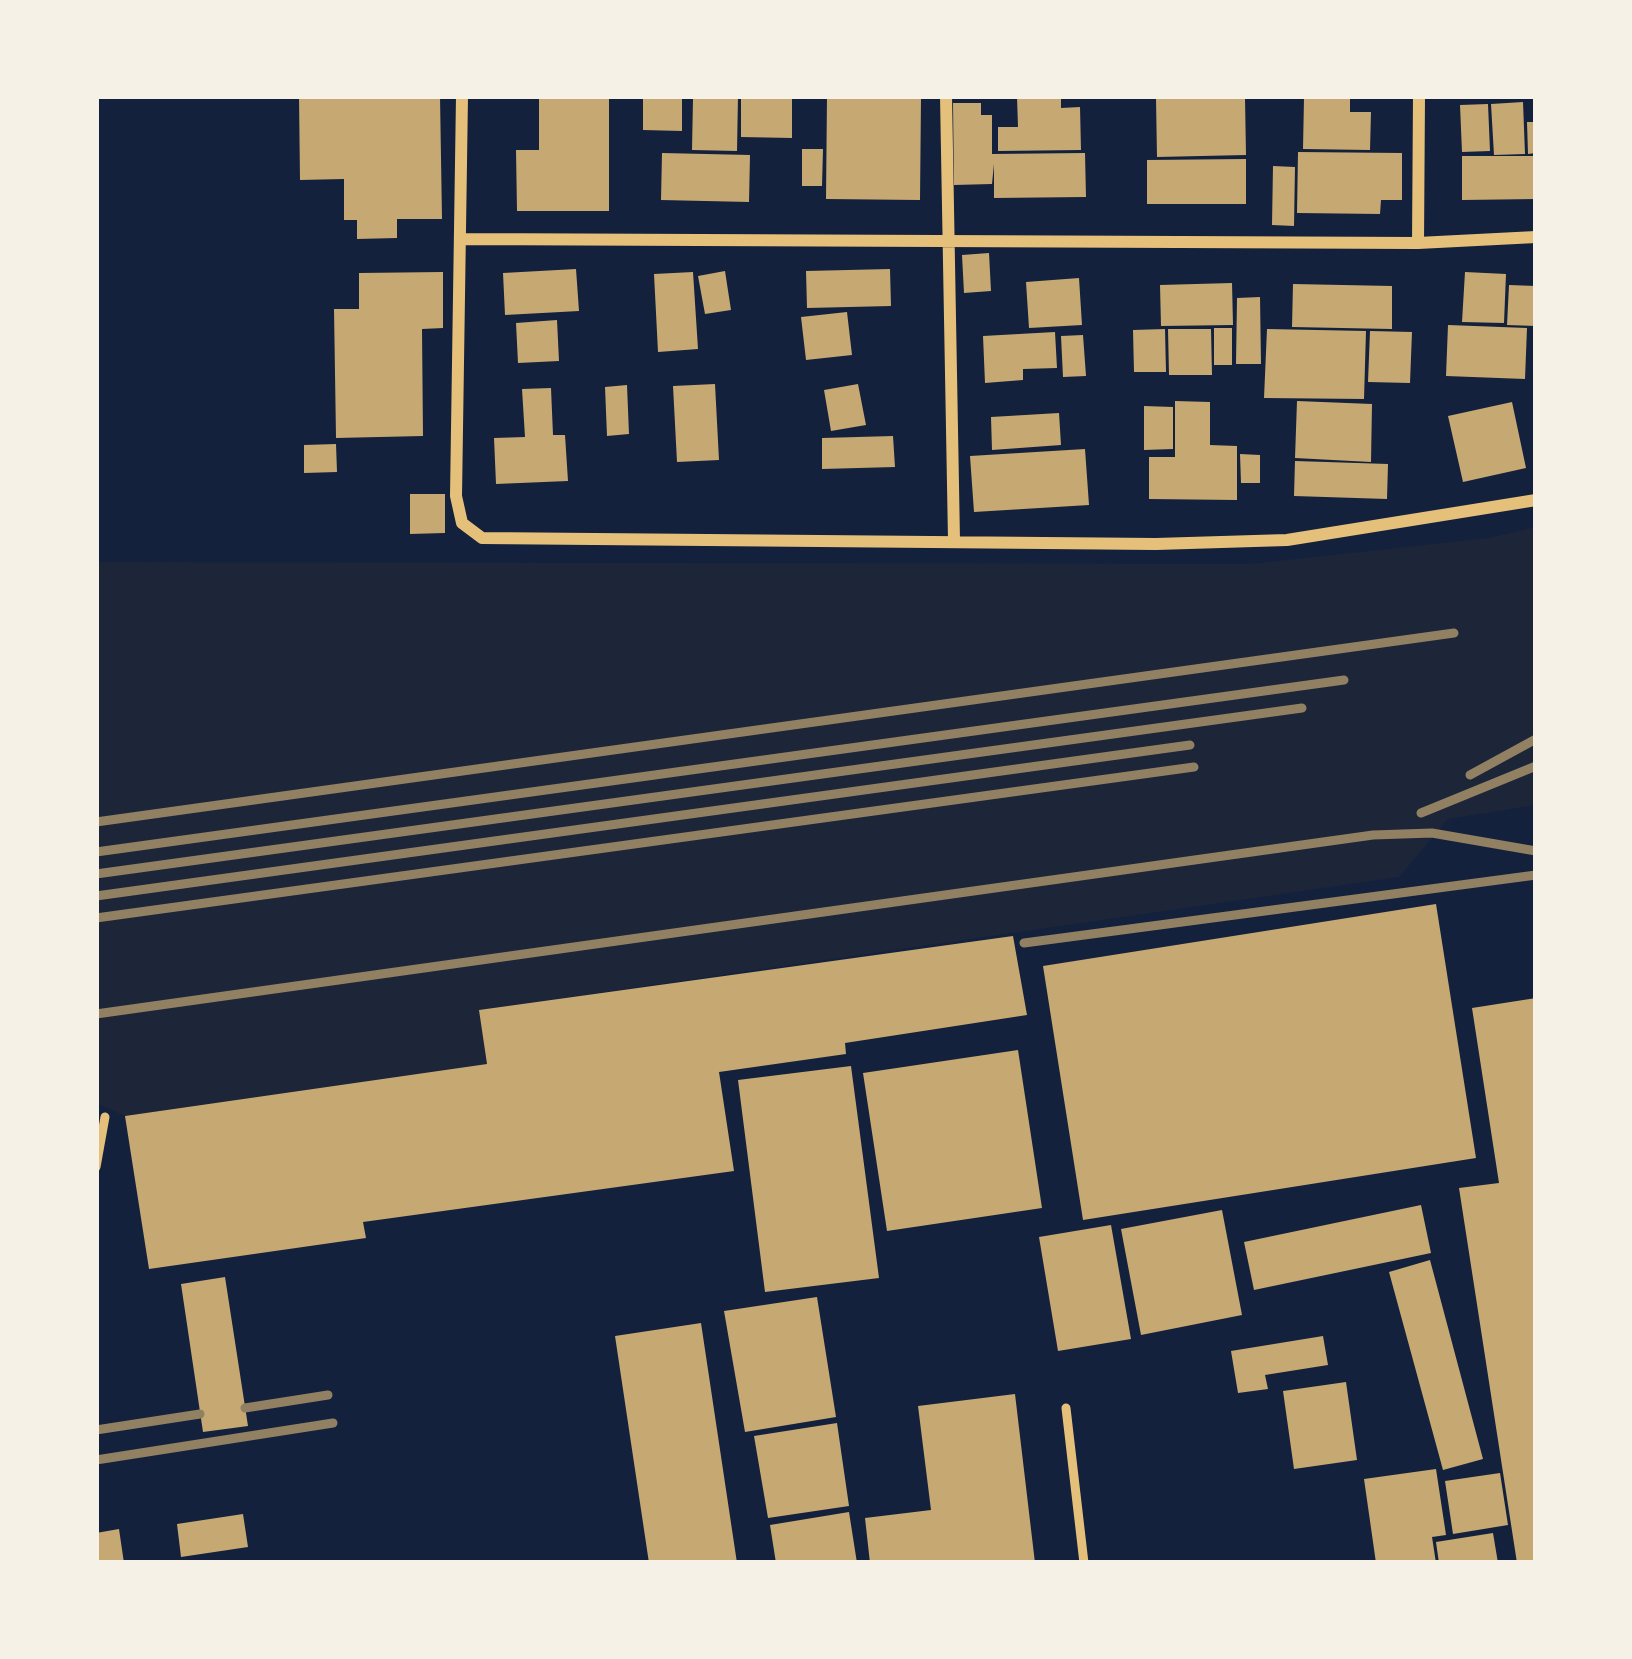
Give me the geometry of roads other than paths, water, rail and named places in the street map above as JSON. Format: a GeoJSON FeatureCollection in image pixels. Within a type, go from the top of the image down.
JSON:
{"type":"FeatureCollection","features":[{"type":"Feature","properties":{"kind":"street"},"geometry":{"type":"LineString","coordinates":[[462,96],[456,496],[462,523],[472,534],[1156,544],[1287,540],[1536,500]]}},
{"type":"Feature","properties":{"kind":"street"},"geometry":{"type":"LineString","coordinates":[[946,96],[954,540]]}},
{"type":"Feature","properties":{"kind":"street"},"geometry":{"type":"LineString","coordinates":[[1418,243],[1419,96]]}},
{"type":"Feature","properties":{"kind":"street"},"geometry":{"type":"LineString","coordinates":[[460,239],[1418,243],[1536,237]]}},
{"type":"Feature","properties":{"kind":"lane"},"geometry":{"type":"LineString","coordinates":[[96,1167],[105,1118]]}},
{"type":"Feature","properties":{"kind":"lane"},"geometry":{"type":"LineString","coordinates":[[1066,1408],[1084,1563]]}},
{"type":"Feature","properties":{"kind":"railway"},"geometry":{"type":"LineString","coordinates":[[96,822],[1454,633]]}},
{"type":"Feature","properties":{"kind":"railway"},"geometry":{"type":"LineString","coordinates":[[96,852],[1344,680]]}},
{"type":"Feature","properties":{"kind":"railway"},"geometry":{"type":"LineString","coordinates":[[96,874],[1302,708]]}},
{"type":"Feature","properties":{"kind":"railway"},"geometry":{"type":"LineString","coordinates":[[1470,775],[1536,739]]}},
{"type":"Feature","properties":{"kind":"railway"},"geometry":{"type":"LineString","coordinates":[[96,896],[1190,745]]}},
{"type":"Feature","properties":{"kind":"railway"},"geometry":{"type":"LineString","coordinates":[[1421,813],[1536,766]]}},
{"type":"Feature","properties":{"kind":"railway"},"geometry":{"type":"LineString","coordinates":[[96,918],[1194,767]]}},
{"type":"Feature","properties":{"kind":"railway"},"geometry":{"type":"LineString","coordinates":[[96,1014],[1373,835],[1432,833],[1536,851]]}},
{"type":"Feature","properties":{"kind":"railway"},"geometry":{"type":"LineString","coordinates":[[1024,943],[1536,875]]}},
{"type":"Feature","properties":{"kind":"railway"},"geometry":{"type":"LineString","coordinates":[[245,1408],[328,1395]]}},
{"type":"Feature","properties":{"kind":"railway"},"geometry":{"type":"LineString","coordinates":[[96,1430],[200,1414]]}},
{"type":"Feature","properties":{"kind":"railway"},"geometry":{"type":"LineString","coordinates":[[96,1460],[333,1423]]}}]}
